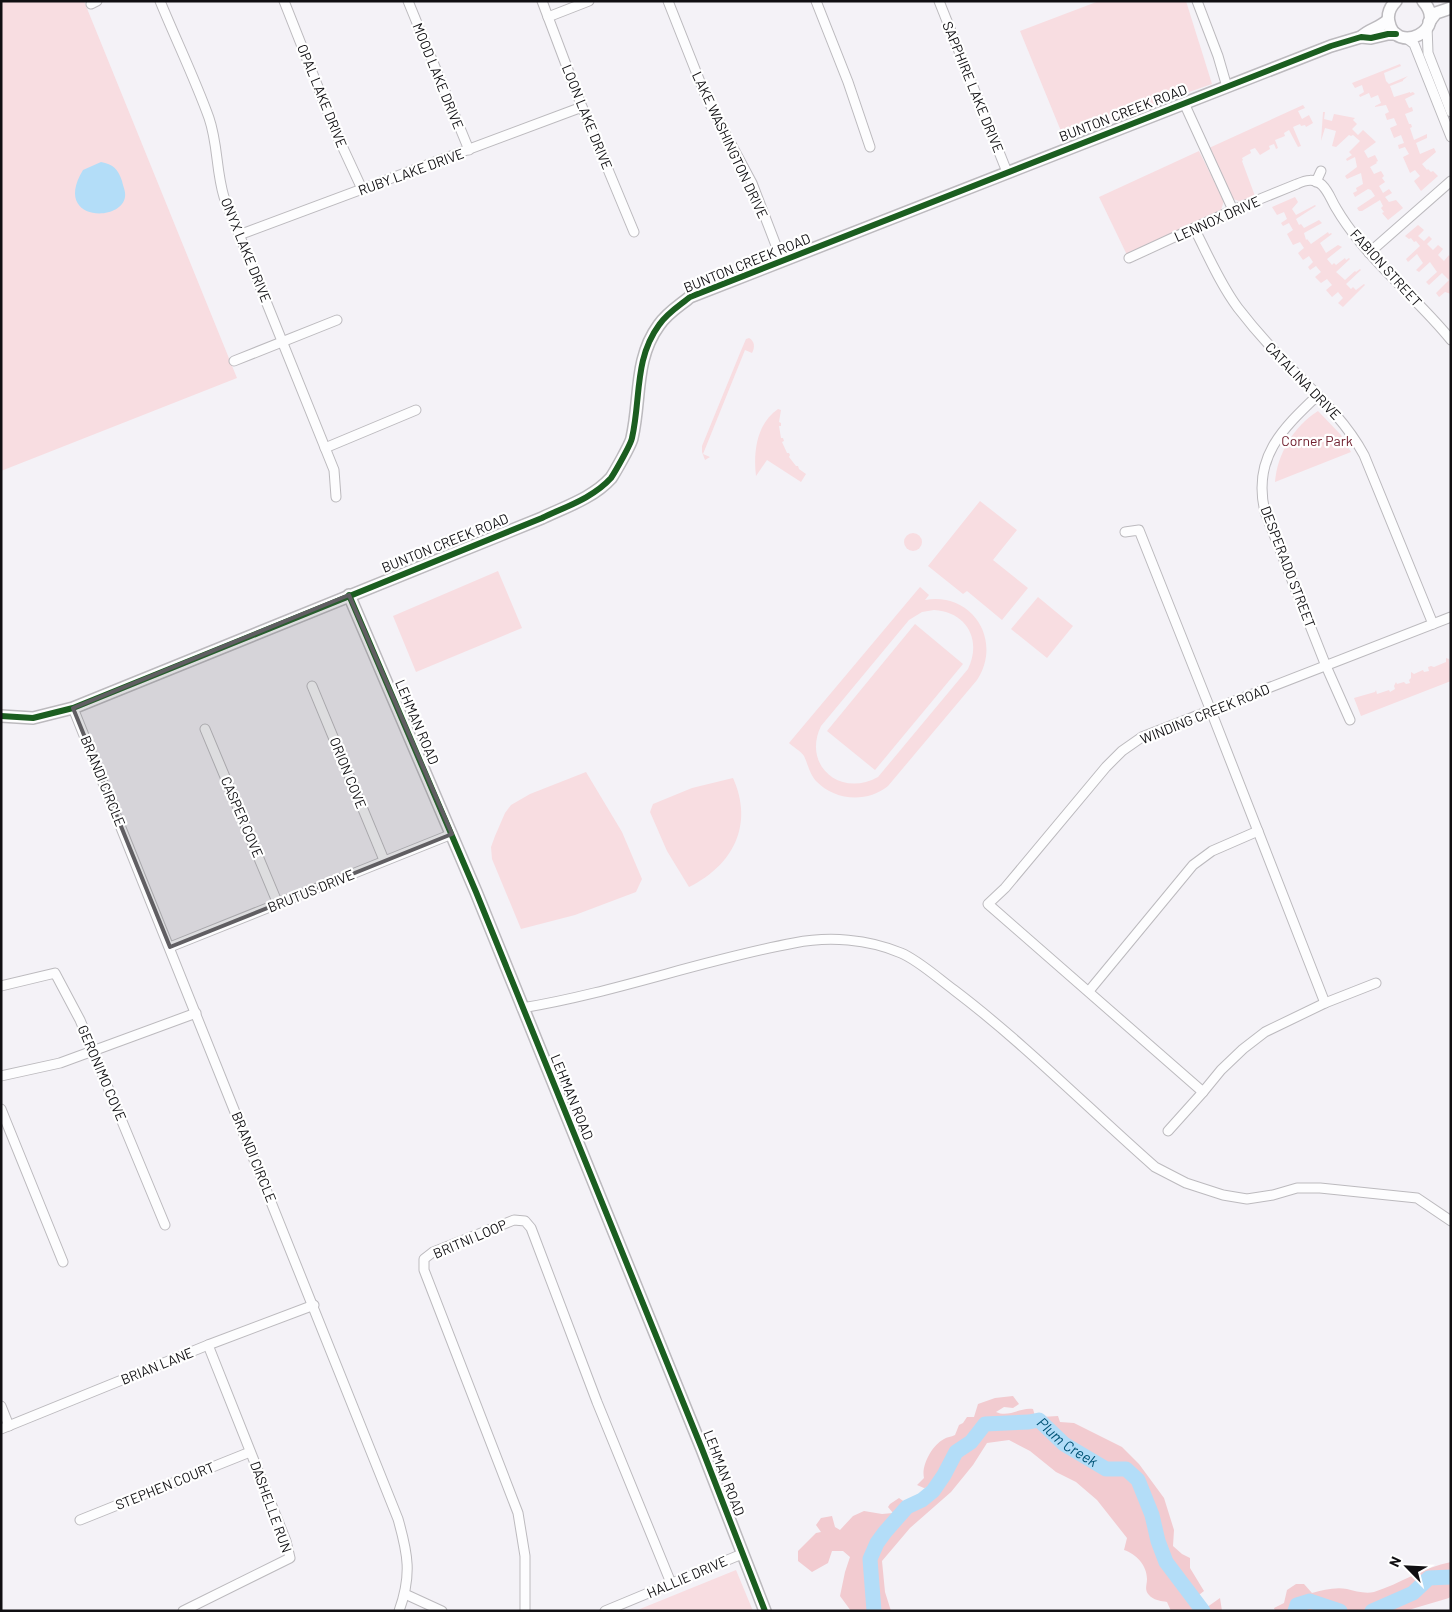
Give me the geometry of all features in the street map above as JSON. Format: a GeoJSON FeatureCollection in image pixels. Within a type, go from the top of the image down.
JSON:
{"type":"FeatureCollection","features":[{"type":"Feature","properties":{"kind":"street","name":"ONYX LAKE DRIVE"},"geometry":{"type":"LineString","coordinates":[[160,1],[209,119],[215,144],[219,180],[239,235],[334,470],[336,498]]}},
{"type":"Feature","properties":{"kind":"street","name":"OPAL LAKE DRIVE"},"geometry":{"type":"LineString","coordinates":[[284,1],[337,135],[362,189]]}},
{"type":"Feature","properties":{"kind":"street","name":"MOOD LAKE DRIVE"},"geometry":{"type":"LineString","coordinates":[[408,1],[469,150]]}},
{"type":"Feature","properties":{"kind":"street","name":"LOON LAKE DRIVE"},"geometry":{"type":"LineString","coordinates":[[542,1],[582,107],[634,232]]}},
{"type":"Feature","properties":{"kind":"street"},"geometry":{"type":"LineString","coordinates":[[548,17],[589,1]]}},
{"type":"Feature","properties":{"kind":"street","name":"LAKE WASHINGTON DRIVE"},"geometry":{"type":"LineString","coordinates":[[668,1],[706,97],[752,183],[782,261]]}},
{"type":"Feature","properties":{"kind":"street"},"geometry":{"type":"LineString","coordinates":[[816,1],[851,90],[870,147]]}},
{"type":"Feature","properties":{"kind":"street","name":"SAPPHIRE LAKE DRIVE"},"geometry":{"type":"LineString","coordinates":[[939,1],[1007,172]]}},
{"type":"Feature","properties":{"kind":"street"},"geometry":{"type":"LineString","coordinates":[[1197,1],[1227,86]]}},
{"type":"Feature","properties":{"kind":"street"},"geometry":{"type":"LineString","coordinates":[[1422,1],[1429,10],[1428,53],[1451,112]]}},
{"type":"Feature","properties":{"kind":"street"},"geometry":{"type":"LineString","coordinates":[[1444,1],[1451,2]]}},
{"type":"Feature","properties":{"kind":"street"},"geometry":{"type":"LineString","coordinates":[[1392,3],[1388,20],[1391,29],[1414,44],[1451,137]]}},
{"type":"Feature","properties":{"kind":"street","name":"BUNTON CREEK ROAD"},"geometry":{"type":"LineString","coordinates":[[1,716],[33,718],[73,708],[542,518],[582,500],[611,478],[632,440],[640,370],[648,344],[658,325],[667,314],[690,297],[1331,46],[1361,37],[1371,38],[1381,35],[1419,36],[1424,32],[1436,14],[1451,8]]}},
{"type":"Feature","properties":{"kind":"street","name":"BUNTON CREEK ROAD"},"geometry":{"type":"LineString","coordinates":[[1361,37],[1367,31],[1382,25],[1388,20]]}},
{"type":"Feature","properties":{"kind":"street"},"geometry":{"type":"LineString","coordinates":[[1184,103],[1233,210]]}},
{"type":"Feature","properties":{"kind":"street","name":"RUBY LAKE DRIVE"},"geometry":{"type":"LineString","coordinates":[[239,235],[582,107]]}},
{"type":"Feature","properties":{"kind":"street"},"geometry":{"type":"LineString","coordinates":[[1316,182],[1321,171]]}},
{"type":"Feature","properties":{"kind":"street","name":"LENNOX DRIVE"},"geometry":{"type":"LineString","coordinates":[[1129,258],[1233,210],[1305,181],[1316,182]]}},
{"type":"Feature","properties":{"kind":"street"},"geometry":{"type":"LineString","coordinates":[[1369,253],[1451,181]]}},
{"type":"Feature","properties":{"kind":"street","name":"FABION STREET"},"geometry":{"type":"LineString","coordinates":[[1316,182],[1327,191],[1345,222],[1369,253],[1451,340]]}},
{"type":"Feature","properties":{"kind":"street","name":"CATALINA DRIVE"},"geometry":{"type":"LineString","coordinates":[[1194,228],[1224,286],[1238,308],[1270,346],[1342,421],[1364,455],[1433,624]]}},
{"type":"Feature","properties":{"kind":"street"},"geometry":{"type":"LineString","coordinates":[[234,361],[337,320]]}},
{"type":"Feature","properties":{"kind":"street","name":"DESPERADO STREET"},"geometry":{"type":"LineString","coordinates":[[1318,395],[1283,429],[1273,444],[1266,461],[1262,497],[1265,512],[1326,666],[1350,720]]}},
{"type":"Feature","properties":{"kind":"street"},"geometry":{"type":"LineString","coordinates":[[325,448],[416,410]]}},
{"type":"Feature","properties":{"kind":"street"},"geometry":{"type":"LineString","coordinates":[[1125,532],[1139,530],[1325,1004]]}},
{"type":"Feature","properties":{"kind":"street","name":"LEHMAN ROAD"},"geometry":{"type":"LineString","coordinates":[[349,595],[452,834],[765,1611]]}},
{"type":"Feature","properties":{"kind":"street","name":"WINDING CREEK ROAD"},"geometry":{"type":"LineString","coordinates":[[1089,991],[988,904],[1005,888],[1106,767],[1122,751],[1142,737],[1451,617]]}},
{"type":"Feature","properties":{"kind":"street","name":"ORION COVE"},"geometry":{"type":"LineString","coordinates":[[312,686],[384,860]]}},
{"type":"Feature","properties":{"kind":"street","name":"BRANDI CIRCLE"},"geometry":{"type":"LineString","coordinates":[[73,708],[314,1305],[398,1519],[405,1543],[408,1565],[405,1594],[399,1611]]}},
{"type":"Feature","properties":{"kind":"street","name":"CASPER COVE"},"geometry":{"type":"LineString","coordinates":[[205,730],[278,904]]}},
{"type":"Feature","properties":{"kind":"street"},"geometry":{"type":"LineString","coordinates":[[1203,1092],[1089,991],[1193,866],[1212,851],[1258,831]]}},
{"type":"Feature","properties":{"kind":"street","name":"BRUTUS DRIVE"},"geometry":{"type":"LineString","coordinates":[[170,947],[452,834]]}},
{"type":"Feature","properties":{"kind":"street"},"geometry":{"type":"LineString","coordinates":[[522,1008],[587,995],[795,942],[850,940],[868,944],[902,953],[949,987],[978,1009],[1155,1167],[1186,1183],[1223,1195],[1247,1199],[1273,1195],[1298,1188],[1320,1188],[1417,1198],[1451,1221]]}},
{"type":"Feature","properties":{"kind":"street","name":"GERONIMO COVE"},"geometry":{"type":"LineString","coordinates":[[1,986],[55,973],[80,1020],[165,1225]]}},
{"type":"Feature","properties":{"kind":"street"},"geometry":{"type":"LineString","coordinates":[[1168,1131],[1221,1070],[1243,1049],[1265,1032],[1376,983]]}},
{"type":"Feature","properties":{"kind":"street"},"geometry":{"type":"LineString","coordinates":[[1,1076],[60,1063],[196,1013]]}},
{"type":"Feature","properties":{"kind":"street"},"geometry":{"type":"LineString","coordinates":[[1,1109],[64,1262]]}},
{"type":"Feature","properties":{"kind":"street","name":"BRITNI LOOP"},"geometry":{"type":"LineString","coordinates":[[525,1611],[526,1556],[518,1513],[424,1270],[424,1259],[433,1252],[514,1220],[525,1221],[532,1228],[597,1402],[671,1583]]}},
{"type":"Feature","properties":{"kind":"street","name":"BRIAN LANE"},"geometry":{"type":"LineString","coordinates":[[5,1428],[314,1305]]}},
{"type":"Feature","properties":{"kind":"street","name":"DASHELLE RUN"},"geometry":{"type":"LineString","coordinates":[[183,1611],[290,1558],[286,1540],[208,1346]]}},
{"type":"Feature","properties":{"kind":"street"},"geometry":{"type":"LineString","coordinates":[[1,1406],[5,1428]]}},
{"type":"Feature","properties":{"kind":"street","name":"STEPHEN COURT"},"geometry":{"type":"LineString","coordinates":[[80,1520],[250,1452]]}},
{"type":"Feature","properties":{"kind":"street","name":"HALLIE DRIVE"},"geometry":{"type":"LineString","coordinates":[[605,1611],[742,1554]]}},
{"type":"Feature","properties":{"kind":"street"},"geometry":{"type":"LineString","coordinates":[[405,1594],[442,1611]]}},
{"type":"Feature","properties":{"kind":"highlighted area"},"geometry":{"type":"Polygon","coordinates":[[[349,595],[452,834],[170,947],[73,708],[349,595]]]}},
{"type":"Feature","properties":{"kind":"green space"},"geometry":{"type":"Polygon","coordinates":[[[1,1],[84,1],[237,378],[1,471],[1,1]]]}},
{"type":"Feature","properties":{"kind":"green space"},"geometry":{"type":"Polygon","coordinates":[[[1099,1],[1186,1],[1212,84],[1063,136],[1020,31],[1099,1]]]}},
{"type":"Feature","properties":{"kind":"green space"},"geometry":{"type":"Polygon","coordinates":[[[1400,64],[1401,66],[1384,73],[1386,81],[1389,84],[1408,76],[1403,81],[1390,86],[1394,97],[1410,92],[1415,94],[1405,99],[1409,108],[1412,107],[1413,111],[1405,114],[1409,124],[1411,124],[1412,127],[1410,128],[1414,140],[1427,134],[1427,138],[1416,143],[1420,154],[1434,148],[1436,152],[1422,164],[1427,170],[1433,171],[1438,176],[1421,191],[1414,181],[1420,176],[1415,170],[1410,173],[1403,157],[1409,154],[1405,147],[1399,149],[1398,145],[1404,143],[1401,135],[1394,138],[1390,128],[1397,125],[1394,118],[1387,120],[1385,114],[1389,112],[1386,105],[1375,107],[1381,103],[1378,95],[1371,98],[1369,93],[1360,97],[1359,95],[1364,92],[1362,85],[1355,88],[1352,83],[1400,64]]]}},
{"type":"Feature","properties":{"kind":"green space"},"geometry":{"type":"Polygon","coordinates":[[[1303,105],[1305,108],[1298,111],[1302,119],[1309,115],[1313,123],[1306,127],[1300,124],[1293,127],[1301,146],[1298,147],[1289,130],[1284,133],[1285,136],[1275,140],[1278,148],[1276,149],[1274,144],[1269,146],[1270,149],[1260,155],[1255,148],[1250,150],[1251,153],[1242,158],[1242,161],[1255,196],[1242,202],[1233,199],[1209,148],[1303,105]]]}},
{"type":"Feature","properties":{"kind":"green space"},"geometry":{"type":"Polygon","coordinates":[[[1323,112],[1325,112],[1324,119],[1332,121],[1334,114],[1355,118],[1353,120],[1357,124],[1352,129],[1358,135],[1363,130],[1376,142],[1364,151],[1368,158],[1375,155],[1378,161],[1370,167],[1374,174],[1381,171],[1384,176],[1382,178],[1385,182],[1379,186],[1383,193],[1389,189],[1392,193],[1385,197],[1389,202],[1396,200],[1403,208],[1388,220],[1382,213],[1384,212],[1381,208],[1383,206],[1380,200],[1362,211],[1359,211],[1357,208],[1375,196],[1368,189],[1355,197],[1353,193],[1357,191],[1356,188],[1363,184],[1361,173],[1347,179],[1345,176],[1357,167],[1355,157],[1347,161],[1346,159],[1352,155],[1349,152],[1360,141],[1353,135],[1349,135],[1336,147],[1332,146],[1336,131],[1325,128],[1321,141],[1323,112]]]}},
{"type":"Feature","properties":{"kind":"green space"},"geometry":{"type":"Polygon","coordinates":[[[1199,151],[1224,201],[1221,210],[1127,255],[1099,197],[1199,151]]]}},
{"type":"Feature","properties":{"kind":"green space"},"geometry":{"type":"Polygon","coordinates":[[[1295,197],[1298,202],[1292,209],[1296,215],[1316,206],[1296,219],[1299,225],[1301,224],[1304,228],[1319,220],[1322,223],[1304,233],[1306,240],[1311,244],[1328,232],[1329,234],[1331,233],[1320,243],[1326,253],[1338,245],[1342,247],[1327,259],[1332,265],[1334,263],[1336,265],[1345,258],[1346,260],[1350,259],[1336,272],[1345,280],[1355,271],[1361,270],[1346,284],[1351,289],[1353,287],[1356,290],[1365,285],[1343,307],[1338,303],[1343,298],[1338,292],[1332,297],[1326,290],[1332,285],[1327,279],[1321,283],[1315,277],[1321,272],[1316,266],[1310,270],[1308,267],[1313,262],[1309,256],[1303,260],[1298,253],[1304,248],[1300,242],[1293,245],[1287,234],[1293,230],[1289,223],[1283,226],[1281,223],[1287,219],[1284,212],[1277,215],[1272,207],[1295,197]]]}},
{"type":"Feature","properties":{"kind":"green space"},"geometry":{"type":"Polygon","coordinates":[[[1418,225],[1424,230],[1418,236],[1424,241],[1429,236],[1432,239],[1427,244],[1433,250],[1438,245],[1443,249],[1438,255],[1444,261],[1449,255],[1451,258],[1451,294],[1445,292],[1439,297],[1436,293],[1449,280],[1442,273],[1429,285],[1426,282],[1437,272],[1430,262],[1419,272],[1416,270],[1423,263],[1417,254],[1408,262],[1406,259],[1420,246],[1416,241],[1414,242],[1411,238],[1409,239],[1405,236],[1418,225]]]}},
{"type":"Feature","properties":{"kind":"green space"},"geometry":{"type":"Polygon","coordinates":[[[749,338],[753,343],[753,351],[752,353],[745,350],[703,454],[710,457],[705,460],[702,452],[702,446],[746,339],[749,338]]]}},
{"type":"Feature","properties":{"kind":"green space"},"geometry":{"type":"Polygon","coordinates":[[[778,409],[781,410],[779,422],[781,426],[779,426],[781,438],[784,441],[782,442],[787,453],[790,455],[789,457],[806,474],[801,482],[767,460],[756,476],[755,457],[758,439],[765,422],[778,409]]]}},
{"type":"Feature","properties":{"kind":"green space","name":"Corner Park"},"geometry":{"type":"Polygon","coordinates":[[[1318,411],[1341,435],[1351,452],[1275,482],[1279,461],[1288,442],[1301,424],[1318,411]]]}},
{"type":"Feature","properties":{"kind":"green space"},"geometry":{"type":"Polygon","coordinates":[[[980,501],[1017,530],[993,560],[1028,588],[1002,620],[967,591],[963,594],[928,566],[980,501]]]}},
{"type":"Feature","properties":{"kind":"green space"},"geometry":{"type":"Polygon","coordinates":[[[909,533],[917,533],[922,538],[920,549],[909,551],[904,546],[904,538],[909,533]]]}},
{"type":"Feature","properties":{"kind":"green space"},"geometry":{"type":"Polygon","coordinates":[[[498,571],[522,628],[416,672],[393,616],[498,571]]]}},
{"type":"Feature","properties":{"kind":"green space"},"geometry":{"type":"Polygon","coordinates":[[[920,587],[929,595],[925,600],[942,600],[957,604],[969,611],[978,622],[984,635],[986,650],[984,665],[977,680],[888,786],[871,795],[861,797],[842,796],[832,793],[816,781],[810,772],[804,756],[789,743],[920,587]],[[934,610],[922,612],[909,620],[821,726],[816,740],[817,753],[821,765],[828,774],[838,780],[850,783],[864,782],[878,777],[968,669],[973,648],[969,629],[955,616],[934,610]]]}},
{"type":"Feature","properties":{"kind":"green space"},"geometry":{"type":"Polygon","coordinates":[[[1038,597],[1073,626],[1047,658],[1011,629],[1038,597]]]}},
{"type":"Feature","properties":{"kind":"green space"},"geometry":{"type":"Polygon","coordinates":[[[915,624],[963,664],[875,770],[827,731],[915,624]]]}},
{"type":"Feature","properties":{"kind":"green space"},"geometry":{"type":"Polygon","coordinates":[[[1446,658],[1449,659],[1451,681],[1361,716],[1354,698],[1375,692],[1376,690],[1377,694],[1389,690],[1390,692],[1395,689],[1396,682],[1397,684],[1410,683],[1411,672],[1414,674],[1423,670],[1424,672],[1429,671],[1428,667],[1434,667],[1446,662],[1446,658]]]}},
{"type":"Feature","properties":{"kind":"green space"},"geometry":{"type":"Polygon","coordinates":[[[586,772],[622,832],[642,879],[636,892],[575,915],[521,929],[492,859],[491,847],[495,836],[505,813],[511,805],[530,794],[586,772]]]}},
{"type":"Feature","properties":{"kind":"green space"},"geometry":{"type":"Polygon","coordinates":[[[733,778],[739,795],[741,812],[740,827],[735,842],[728,855],[717,867],[689,887],[667,851],[650,812],[653,804],[692,788],[733,778]]]}},
{"type":"Feature","properties":{"kind":"green space"},"geometry":{"type":"Polygon","coordinates":[[[736,1570],[753,1611],[635,1611],[736,1570]]]}},
{"type":"Feature","properties":{"kind":"shaded area"},"geometry":{"type":"Polygon","coordinates":[[[1013,1396],[1019,1404],[1013,1408],[1004,1407],[996,1412],[1005,1414],[1024,1409],[1033,1409],[1035,1416],[1058,1416],[1060,1422],[1074,1423],[1122,1447],[1139,1464],[1164,1498],[1174,1530],[1173,1546],[1190,1558],[1190,1568],[1204,1591],[1195,1598],[1203,1610],[1220,1598],[1222,1611],[1171,1611],[1167,1602],[1151,1597],[1147,1593],[1147,1574],[1143,1565],[1137,1557],[1124,1550],[1127,1538],[1097,1500],[1076,1482],[1056,1472],[1030,1451],[1009,1440],[987,1443],[973,1465],[951,1492],[910,1528],[882,1561],[885,1592],[891,1611],[851,1611],[840,1596],[850,1557],[843,1551],[832,1551],[828,1563],[812,1572],[798,1561],[798,1551],[816,1533],[821,1532],[816,1525],[821,1518],[832,1516],[835,1527],[840,1530],[853,1516],[864,1511],[882,1514],[893,1513],[888,1507],[899,1498],[906,1503],[918,1498],[930,1487],[924,1488],[917,1485],[924,1478],[924,1468],[928,1456],[935,1446],[945,1438],[955,1435],[959,1425],[967,1417],[974,1417],[978,1404],[995,1398],[1013,1396]]]}},
{"type":"Feature","properties":{"kind":"shaded area"},"geometry":{"type":"Polygon","coordinates":[[[1451,1562],[1451,1595],[1449,1598],[1405,1611],[1275,1611],[1274,1608],[1284,1603],[1287,1590],[1296,1584],[1304,1584],[1312,1593],[1338,1588],[1371,1593],[1441,1564],[1451,1562]]]}},
{"type":"Feature","properties":{"kind":"water"},"geometry":{"type":"Polygon","coordinates":[[[101,162],[109,164],[117,170],[125,191],[125,197],[121,205],[112,211],[102,213],[91,212],[82,208],[76,199],[76,187],[83,170],[101,162]]]}},
{"type":"Feature","properties":{"kind":"waterway","name":"Plum Creek"},"geometry":{"type":"LineString","coordinates":[[874,1611],[870,1559],[877,1543],[885,1532],[907,1507],[922,1500],[933,1491],[956,1452],[971,1442],[985,1424],[1039,1420],[1064,1444],[1106,1469],[1126,1469],[1138,1480],[1152,1515],[1158,1541],[1166,1562],[1203,1611]]}},
{"type":"Feature","properties":{"kind":"waterway","name":"Plum Creek"},"geometry":{"type":"LineString","coordinates":[[1372,1611],[1413,1593],[1429,1578],[1451,1577]]}},
{"type":"Feature","properties":{"kind":"waterway","name":"Plum Creek"},"geometry":{"type":"LineString","coordinates":[[1295,1611],[1297,1605],[1310,1601],[1340,1611]]}},
{"type":"Feature","properties":{"kind":"cycle path"},"geometry":{"type":"LineString","coordinates":[[1,716],[33,718],[73,708],[542,518],[587,497],[611,478],[631,441],[642,365],[651,338],[666,317],[690,297],[1331,46],[1361,37],[1371,38],[1396,34]]}},
{"type":"Feature","properties":{"kind":"cycle path"},"geometry":{"type":"LineString","coordinates":[[349,595],[476,892],[702,1449],[765,1611]]}}]}
